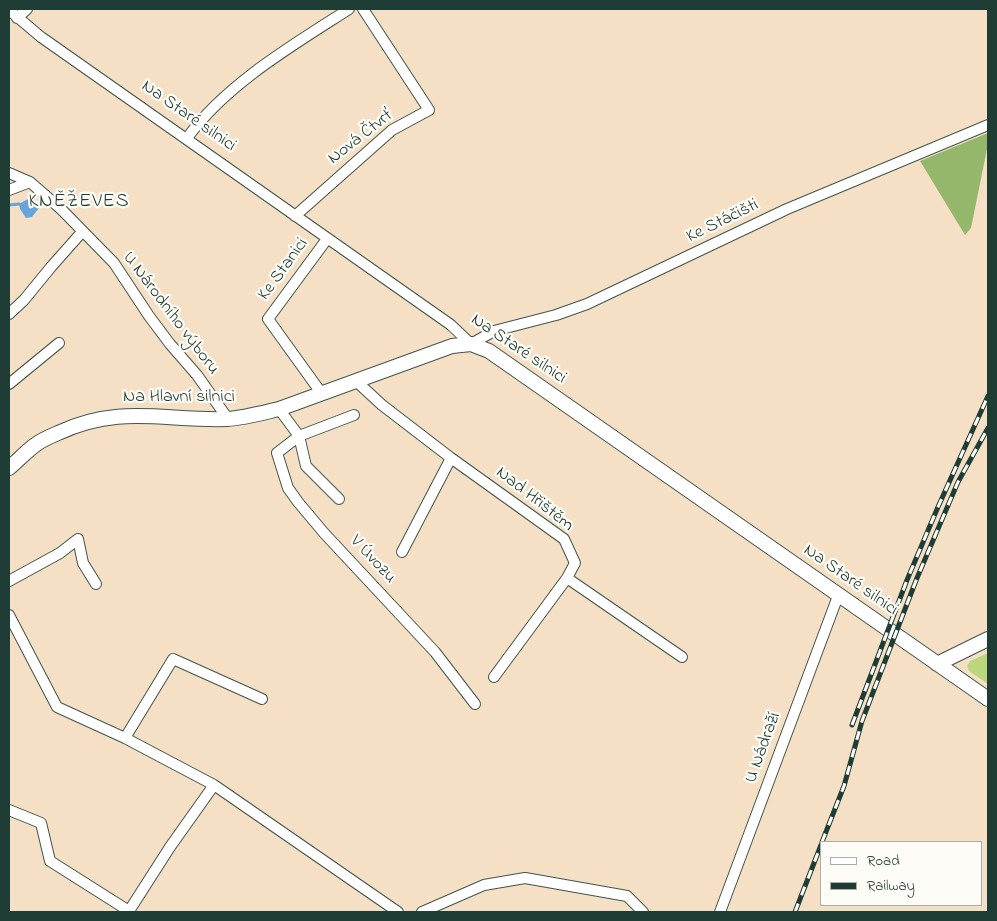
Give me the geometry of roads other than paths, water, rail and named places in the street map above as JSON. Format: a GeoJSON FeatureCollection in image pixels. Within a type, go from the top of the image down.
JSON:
{"type":"FeatureCollection","features":[{"type":"Feature","properties":{"kind":"street"},"geometry":{"type":"LineString","coordinates":[[17,18],[27,9]]}},
{"type":"Feature","properties":{"kind":"street"},"geometry":{"type":"LineString","coordinates":[[187,138],[199,121],[227,95],[284,50],[349,9]]}},
{"type":"Feature","properties":{"kind":"street","name":"Nová Čtvrť"},"geometry":{"type":"LineString","coordinates":[[295,216],[392,130],[429,110],[363,9]]}},
{"type":"Feature","properties":{"kind":"street","name":"Na Staré silnici"},"geometry":{"type":"LineString","coordinates":[[9,10],[41,37],[187,138],[451,326],[471,344],[489,351],[988,699]]}},
{"type":"Feature","properties":{"kind":"street","name":"Ke Stáčišti"},"geometry":{"type":"LineString","coordinates":[[471,344],[494,331],[556,315],[587,304],[787,209],[988,125]]}},
{"type":"Feature","properties":{"kind":"street","name":"U Národního výboru"},"geometry":{"type":"LineString","coordinates":[[9,173],[30,182],[62,210],[114,263],[149,316],[197,375],[228,419]]}},
{"type":"Feature","properties":{"kind":"street"},"geometry":{"type":"LineString","coordinates":[[9,190],[30,182]]}},
{"type":"Feature","properties":{"kind":"street"},"geometry":{"type":"LineString","coordinates":[[9,314],[24,300],[82,232]]}},
{"type":"Feature","properties":{"kind":"street","name":"Ke Stanici"},"geometry":{"type":"LineString","coordinates":[[322,394],[268,319],[327,239]]}},
{"type":"Feature","properties":{"kind":"street"},"geometry":{"type":"LineString","coordinates":[[10,380],[59,343]]}},
{"type":"Feature","properties":{"kind":"street","name":"Na Hlavní silnici"},"geometry":{"type":"LineString","coordinates":[[9,468],[39,442],[73,426],[96,419],[136,415],[228,419],[252,416],[322,394],[446,348],[471,344]]}},
{"type":"Feature","properties":{"kind":"street","name":"Nad Hřištěm"},"geometry":{"type":"LineString","coordinates":[[356,381],[382,405],[451,458],[564,539],[575,563],[567,578],[494,677]]}},
{"type":"Feature","properties":{"kind":"street"},"geometry":{"type":"LineString","coordinates":[[279,409],[299,436],[306,466],[339,499]]}},
{"type":"Feature","properties":{"kind":"street"},"geometry":{"type":"LineString","coordinates":[[299,436],[354,415]]}},
{"type":"Feature","properties":{"kind":"street","name":"V Úvozu"},"geometry":{"type":"LineString","coordinates":[[299,436],[277,453],[288,488],[324,533],[434,652],[475,704]]}},
{"type":"Feature","properties":{"kind":"street"},"geometry":{"type":"LineString","coordinates":[[402,552],[451,458]]}},
{"type":"Feature","properties":{"kind":"street"},"geometry":{"type":"LineString","coordinates":[[9,581],[60,553],[78,539],[83,563],[96,584]]}},
{"type":"Feature","properties":{"kind":"street"},"geometry":{"type":"LineString","coordinates":[[567,578],[682,657]]}},
{"type":"Feature","properties":{"kind":"street","name":"U Nádraží"},"geometry":{"type":"LineString","coordinates":[[720,912],[838,596]]}},
{"type":"Feature","properties":{"kind":"street"},"geometry":{"type":"LineString","coordinates":[[9,616],[57,707],[125,738],[214,785],[398,912]]}},
{"type":"Feature","properties":{"kind":"street"},"geometry":{"type":"LineString","coordinates":[[937,664],[988,639]]}},
{"type":"Feature","properties":{"kind":"street"},"geometry":{"type":"LineString","coordinates":[[125,738],[173,658],[262,699]]}},
{"type":"Feature","properties":{"kind":"street"},"geometry":{"type":"LineString","coordinates":[[9,810],[41,823],[50,861],[129,911],[170,847],[214,785]]}},
{"type":"Feature","properties":{"kind":"street"},"geometry":{"type":"LineString","coordinates":[[422,912],[484,885],[525,878],[627,896],[643,912]]}},
{"type":"Feature","properties":{"kind":"water"},"geometry":{"type":"Polygon","coordinates":[[[28,199],[34,200],[39,208],[32,217],[26,218],[19,204],[28,199]]]}},
{"type":"Feature","properties":{"kind":"waterway"},"geometry":{"type":"LineString","coordinates":[[9,205],[19,204]]}},
{"type":"Feature","properties":{"kind":"railway"},"geometry":{"type":"LineString","coordinates":[[852,725],[907,580],[988,396]]}},
{"type":"Feature","properties":{"kind":"railway"},"geometry":{"type":"LineString","coordinates":[[822,841],[844,786],[862,721],[917,578],[958,482],[988,428]]}},
{"type":"Feature","properties":{"kind":"railway"},"geometry":{"type":"LineString","coordinates":[[795,912],[820,848]]}},
{"type":"Feature","properties":{"kind":"district","name":"KNĚŽEVES"},"geometry":{"type":"Point","coordinates":[79,203]}}]}
